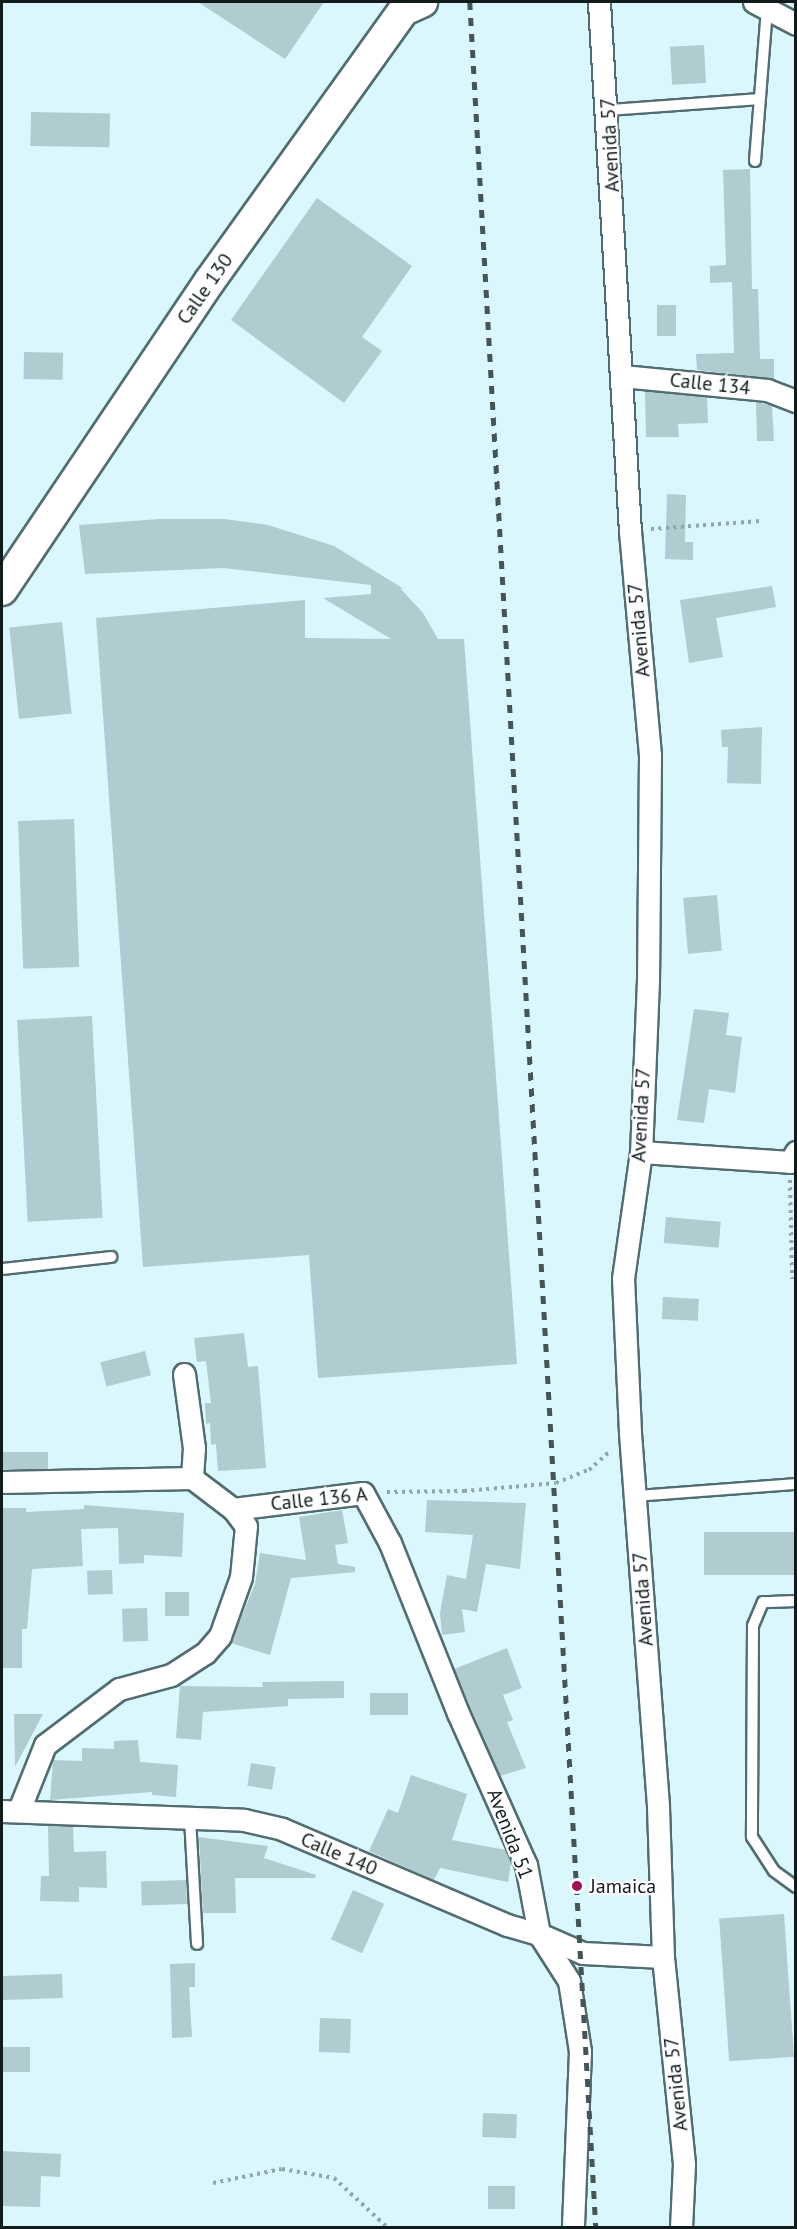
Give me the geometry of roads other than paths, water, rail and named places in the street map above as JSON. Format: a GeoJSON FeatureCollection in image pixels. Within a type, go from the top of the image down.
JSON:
{"type":"FeatureCollection","features":[{"type":"Feature","properties":{"kind":"main road","name":"Calle 130"},"geometry":{"type":"LineString","coordinates":[[2,590],[209,282],[409,4]]}},
{"type":"Feature","properties":{"kind":"street","name":"Avenida 57"},"geometry":{"type":"LineString","coordinates":[[599,2],[609,110],[630,531],[650,755],[648,980],[641,1152],[623,1278],[630,1433],[658,1807],[663,1957],[684,2164],[681,2228]]}},
{"type":"Feature","properties":{"kind":"street"},"geometry":{"type":"LineString","coordinates":[[760,5],[795,24]]}},
{"type":"Feature","properties":{"kind":"street","name":"Calle 134"},"geometry":{"type":"LineString","coordinates":[[622,376],[767,390],[795,401]]}},
{"type":"Feature","properties":{"kind":"street"},"geometry":{"type":"LineString","coordinates":[[641,1152],[793,1157]]}},
{"type":"Feature","properties":{"kind":"street"},"geometry":{"type":"LineString","coordinates":[[184,1374],[194,1448],[192,1478]]}},
{"type":"Feature","properties":{"kind":"street"},"geometry":{"type":"LineString","coordinates":[[2,1482],[192,1478],[233,1509],[246,1526],[241,1577],[220,1636],[205,1653],[171,1675],[119,1689],[45,1745],[10,1810]]}},
{"type":"Feature","properties":{"kind":"street","name":"Calle 136 A"},"geometry":{"type":"LineString","coordinates":[[233,1509],[363,1493]]}},
{"type":"Feature","properties":{"kind":"street","name":"Avenida 51"},"geometry":{"type":"LineString","coordinates":[[363,1493],[390,1543],[458,1713],[511,1825],[526,1865],[539,1934],[569,1981],[579,2051],[573,2228]]}},
{"type":"Feature","properties":{"kind":"street","name":"Calle 140"},"geometry":{"type":"LineString","coordinates":[[10,1810],[244,1820],[282,1829],[507,1925],[539,1934],[583,1953],[663,1957]]}},
{"type":"Feature","properties":{"kind":"lane"},"geometry":{"type":"LineString","coordinates":[[755,161],[759,99],[760,5]]}},
{"type":"Feature","properties":{"kind":"lane"},"geometry":{"type":"LineString","coordinates":[[609,110],[759,99]]}},
{"type":"Feature","properties":{"kind":"lane"},"geometry":{"type":"LineString","coordinates":[[2,1269],[111,1257]]}},
{"type":"Feature","properties":{"kind":"lane"},"geometry":{"type":"LineString","coordinates":[[636,1496],[795,1484]]}},
{"type":"Feature","properties":{"kind":"lane"},"geometry":{"type":"LineString","coordinates":[[795,1601],[763,1602],[756,1610],[753,1626],[752,1778],[752,1837],[774,1871],[795,1887]]}},
{"type":"Feature","properties":{"kind":"lane"},"geometry":{"type":"LineString","coordinates":[[190,1818],[198,1944]]}},
{"type":"Feature","properties":{"kind":"railway"},"geometry":{"type":"LineString","coordinates":[[470,2],[596,2228]]}},
{"type":"Feature","properties":{"kind":"place","name":"Jamaica"},"geometry":{"type":"Point","coordinates":[577,1886]}}]}
